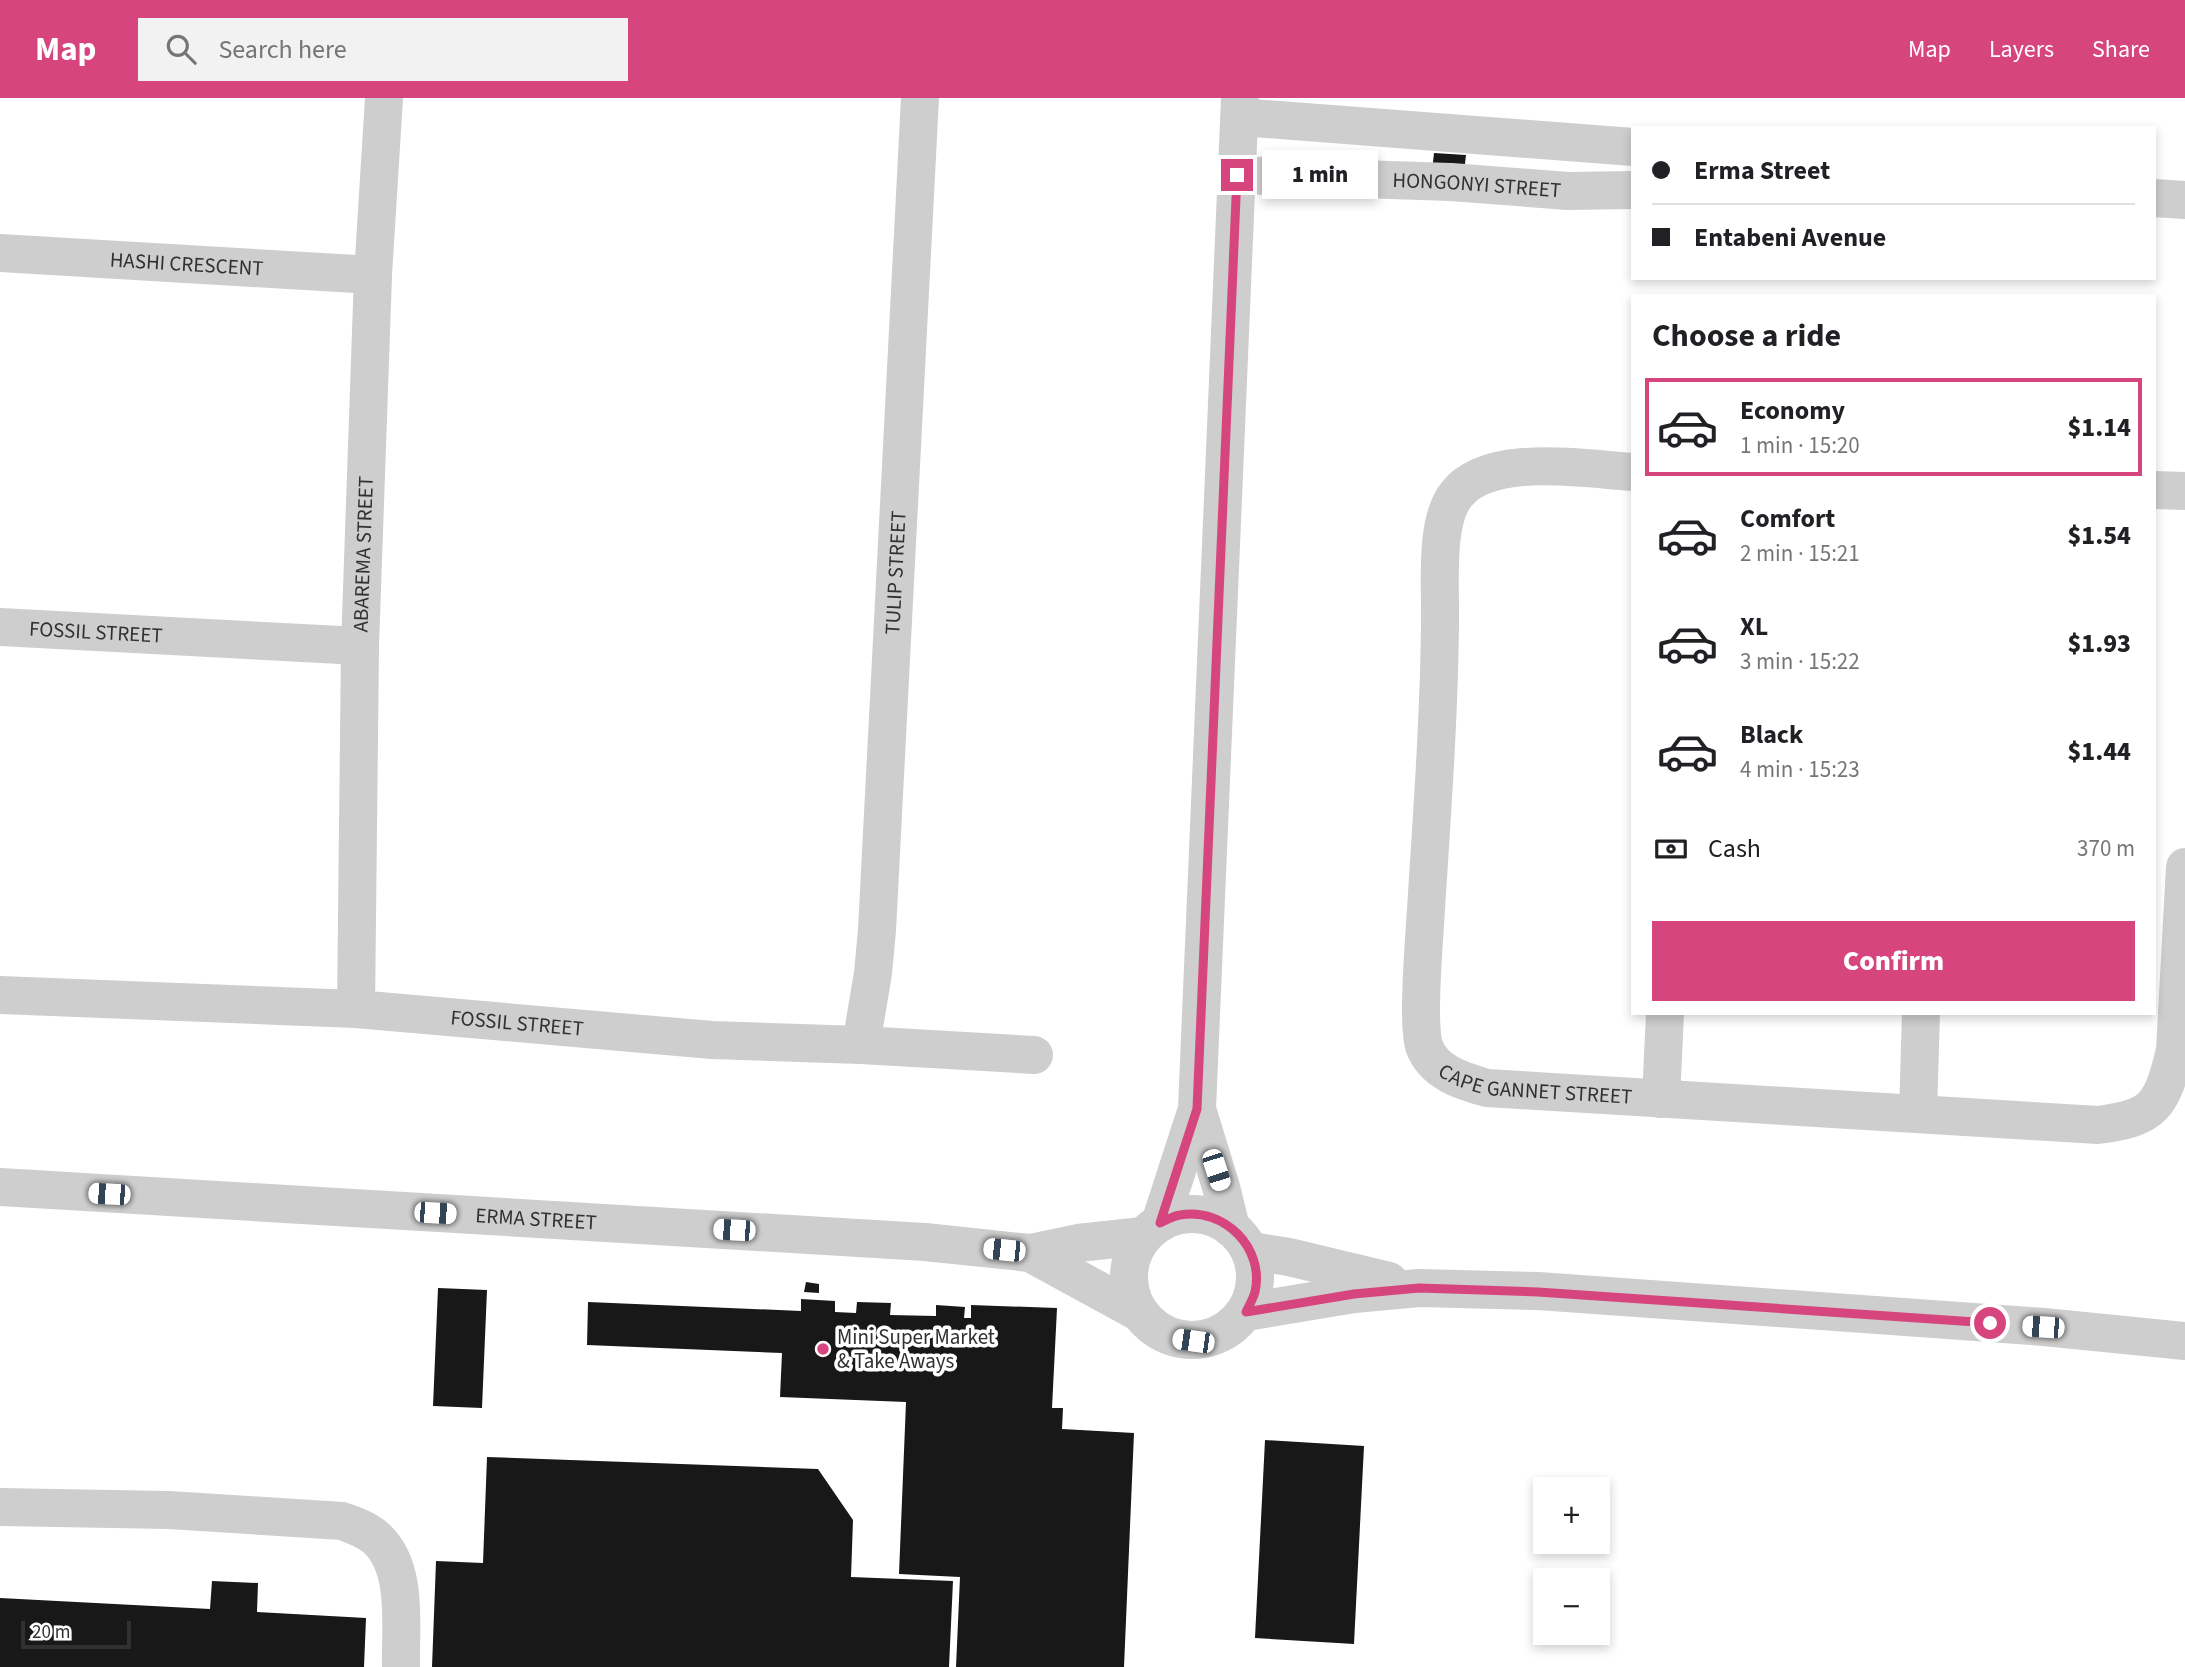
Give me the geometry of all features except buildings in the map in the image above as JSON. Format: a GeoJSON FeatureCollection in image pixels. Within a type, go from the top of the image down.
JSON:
{"type":"FeatureCollection","features":[{"type":"Feature","properties":{"kind":"street","name":"ABAREMA STREET"},"geometry":{"type":"LineString","coordinates":[[356,1009],[360,646],[373,275],[384,98]]}},
{"type":"Feature","properties":{"kind":"street","name":"TULIP STREET"},"geometry":{"type":"LineString","coordinates":[[861,1045],[877,930],[920,98]]}},
{"type":"Feature","properties":{"kind":"street"},"geometry":{"type":"LineString","coordinates":[[1197,1109],[1222,1187],[1256,1271],[1255,1293],[1246,1312],[1232,1327],[1214,1337],[1193,1341],[1172,1338],[1154,1329],[1140,1313],[1131,1295],[1128,1274],[1133,1254],[1152,1229],[1197,1109],[1240,108],[1404,129],[1631,146]]}},
{"type":"Feature","properties":{"kind":"street"},"geometry":{"type":"LineString","coordinates":[[1403,180],[1404,129]]}},
{"type":"Feature","properties":{"kind":"street"},"geometry":{"type":"LineString","coordinates":[[1503,185],[1504,136]]}},
{"type":"Feature","properties":{"kind":"street","name":"HONGONYI STREET"},"geometry":{"type":"LineString","coordinates":[[1237,175],[1403,180],[1568,191],[1631,190]]}},
{"type":"Feature","properties":{"kind":"street"},"geometry":{"type":"LineString","coordinates":[[2156,198],[2185,200]]}},
{"type":"Feature","properties":{"kind":"street","name":"HASHI CRESCENT"},"geometry":{"type":"LineString","coordinates":[[0,253],[373,275]]}},
{"type":"Feature","properties":{"kind":"street","name":"CAPE GANNET STREET"},"geometry":{"type":"LineString","coordinates":[[1631,471],[1523,466],[1494,472],[1473,479],[1456,494],[1445,515],[1441,544],[1438,719],[1422,979],[1422,1020],[1424,1045],[1433,1062],[1456,1079],[1487,1088],[2098,1125],[2120,1122],[2144,1115],[2158,1102],[2169,1076],[2175,1050],[2185,867]]}},
{"type":"Feature","properties":{"kind":"street"},"geometry":{"type":"LineString","coordinates":[[2156,491],[2185,491]]}},
{"type":"Feature","properties":{"kind":"street","name":"FOSSIL STREET"},"geometry":{"type":"LineString","coordinates":[[0,627],[360,646]]}},
{"type":"Feature","properties":{"kind":"street","name":"FOSSIL STREET"},"geometry":{"type":"LineString","coordinates":[[0,995],[356,1009],[712,1040],[1034,1055]]}},
{"type":"Feature","properties":{"kind":"street"},"geometry":{"type":"LineString","coordinates":[[1661,1099],[1665,1015]]}},
{"type":"Feature","properties":{"kind":"street"},"geometry":{"type":"LineString","coordinates":[[1918,1114],[1921,1015]]}},
{"type":"Feature","properties":{"kind":"street","name":"ERMA STREET"},"geometry":{"type":"LineString","coordinates":[[0,1187],[897,1240],[1030,1252],[1152,1229]]}},
{"type":"Feature","properties":{"kind":"street"},"geometry":{"type":"LineString","coordinates":[[1152,1229],[1180,1215],[1201,1214],[1222,1220],[1241,1239],[1289,1257],[1419,1288]]}},
{"type":"Feature","properties":{"kind":"street","name":"ERMA STREET"},"geometry":{"type":"LineString","coordinates":[[1030,1252],[1140,1313]]}},
{"type":"Feature","properties":{"kind":"street"},"geometry":{"type":"LineString","coordinates":[[1246,1312],[1354,1294],[1419,1288],[1593,1295],[2043,1327],[2185,1341]]}},
{"type":"Feature","properties":{"kind":"street"},"geometry":{"type":"LineString","coordinates":[[0,1507],[169,1510],[342,1521],[361,1528],[376,1538],[388,1553],[400,1580],[401,1667]]}},
{"type":"Feature","properties":{"kind":"place","name":"Mini Super Market & Take Aways"},"geometry":{"type":"Point","coordinates":[823,1349]}},
{"type":"Feature","properties":{"kind":"route"},"geometry":{"type":"LineString","coordinates":[[1237,175],[1197,1109],[1160,1223],[1180,1215],[1201,1214],[1222,1220],[1239,1233],[1251,1251],[1256,1271],[1255,1293],[1246,1312],[1354,1294],[1419,1288],[1538,1292],[1990,1323]]}}]}
